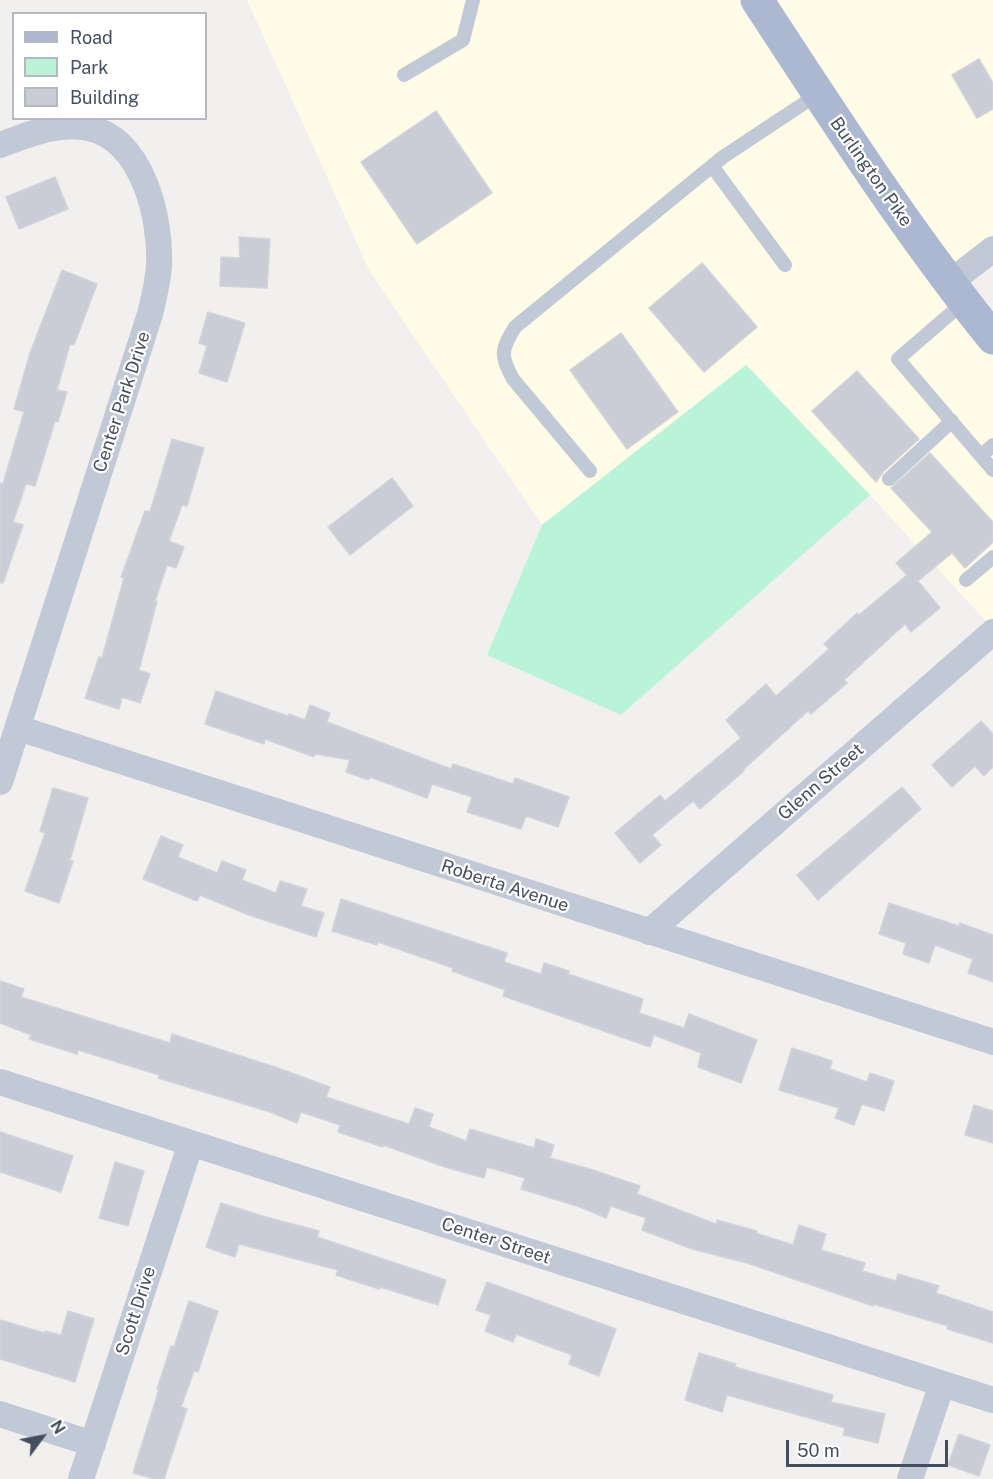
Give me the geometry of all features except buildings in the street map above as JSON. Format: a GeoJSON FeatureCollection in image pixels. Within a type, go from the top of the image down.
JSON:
{"type":"FeatureCollection","features":[{"type":"Feature","properties":{"kind":"main road","name":"Burlington Pike"},"geometry":{"type":"LineString","coordinates":[[757,0],[818,94],[956,292],[993,338]]}},
{"type":"Feature","properties":{"kind":"street","name":"Center Park Drive"},"geometry":{"type":"LineString","coordinates":[[0,145],[30,134],[61,127],[87,127],[108,136],[133,160],[143,178],[153,205],[158,232],[158,281],[150,314],[0,782]]}},
{"type":"Feature","properties":{"kind":"street"},"geometry":{"type":"LineString","coordinates":[[956,292],[993,249]]}},
{"type":"Feature","properties":{"kind":"street","name":"Glenn Street"},"geometry":{"type":"LineString","coordinates":[[649,932],[993,632]]}},
{"type":"Feature","properties":{"kind":"street","name":"Roberta Avenue"},"geometry":{"type":"LineString","coordinates":[[18,728],[993,1042]]}},
{"type":"Feature","properties":{"kind":"street","name":"Center Street"},"geometry":{"type":"LineString","coordinates":[[0,1082],[993,1400]]}},
{"type":"Feature","properties":{"kind":"street","name":"Scott Drive"},"geometry":{"type":"LineString","coordinates":[[81,1479],[191,1143]]}},
{"type":"Feature","properties":{"kind":"street"},"geometry":{"type":"LineString","coordinates":[[910,1479],[942,1384]]}},
{"type":"Feature","properties":{"kind":"street"},"geometry":{"type":"LineString","coordinates":[[0,1414],[93,1444]]}},
{"type":"Feature","properties":{"kind":"lane"},"geometry":{"type":"LineString","coordinates":[[404,75],[463,40],[472,0]]}},
{"type":"Feature","properties":{"kind":"lane"},"geometry":{"type":"LineString","coordinates":[[590,471],[513,379],[505,364],[503,346],[514,327],[712,166],[818,94]]}},
{"type":"Feature","properties":{"kind":"lane"},"geometry":{"type":"LineString","coordinates":[[712,166],[785,265]]}},
{"type":"Feature","properties":{"kind":"lane"},"geometry":{"type":"LineString","coordinates":[[956,292],[898,359],[993,470]]}},
{"type":"Feature","properties":{"kind":"lane"},"geometry":{"type":"LineString","coordinates":[[890,479],[952,421]]}},
{"type":"Feature","properties":{"kind":"lane"},"geometry":{"type":"LineString","coordinates":[[981,456],[993,445]]}},
{"type":"Feature","properties":{"kind":"lane"},"geometry":{"type":"LineString","coordinates":[[966,580],[993,557]]}},
{"type":"Feature","properties":{"kind":"shaded area"},"geometry":{"type":"Polygon","coordinates":[[[247,0],[993,0],[993,247],[949,283],[993,338],[993,629],[747,365],[542,525],[370,272],[247,0]]]}},
{"type":"Feature","properties":{"kind":"green space"},"geometry":{"type":"Polygon","coordinates":[[[746,365],[870,495],[621,715],[487,655],[542,525],[746,365]]]}}]}
